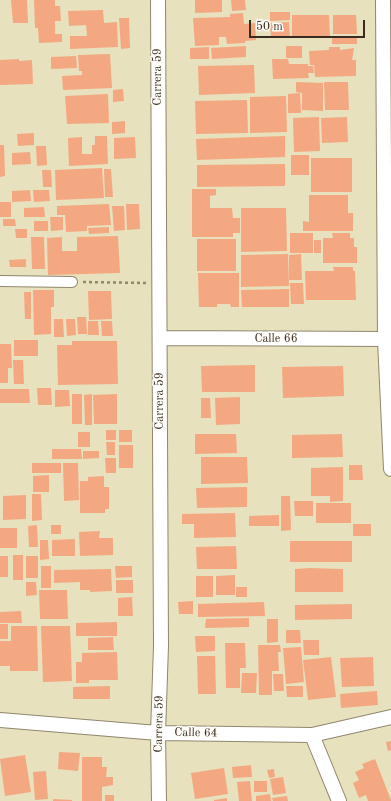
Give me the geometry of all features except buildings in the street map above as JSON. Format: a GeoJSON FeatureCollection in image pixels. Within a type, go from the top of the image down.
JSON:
{"type":"FeatureCollection","features":[{"type":"Feature","properties":{"kind":"street","name":"Carrera 59"},"geometry":{"type":"LineString","coordinates":[[158,0],[161,646],[158,733],[159,801]]}},
{"type":"Feature","properties":{"kind":"street"},"geometry":{"type":"LineString","coordinates":[[383,0],[391,469]]}},
{"type":"Feature","properties":{"kind":"street"},"geometry":{"type":"LineString","coordinates":[[0,281],[72,282]]}},
{"type":"Feature","properties":{"kind":"street","name":"Calle 66"},"geometry":{"type":"LineString","coordinates":[[160,338],[388,339]]}},
{"type":"Feature","properties":{"kind":"street","name":"Calle 64"},"geometry":{"type":"LineString","coordinates":[[0,720],[158,733],[312,735],[391,717]]}},
{"type":"Feature","properties":{"kind":"street"},"geometry":{"type":"LineString","coordinates":[[312,735],[339,801]]}},
{"type":"Feature","properties":{"kind":"path"},"geometry":{"type":"LineString","coordinates":[[72,282],[159,283]]}}]}
